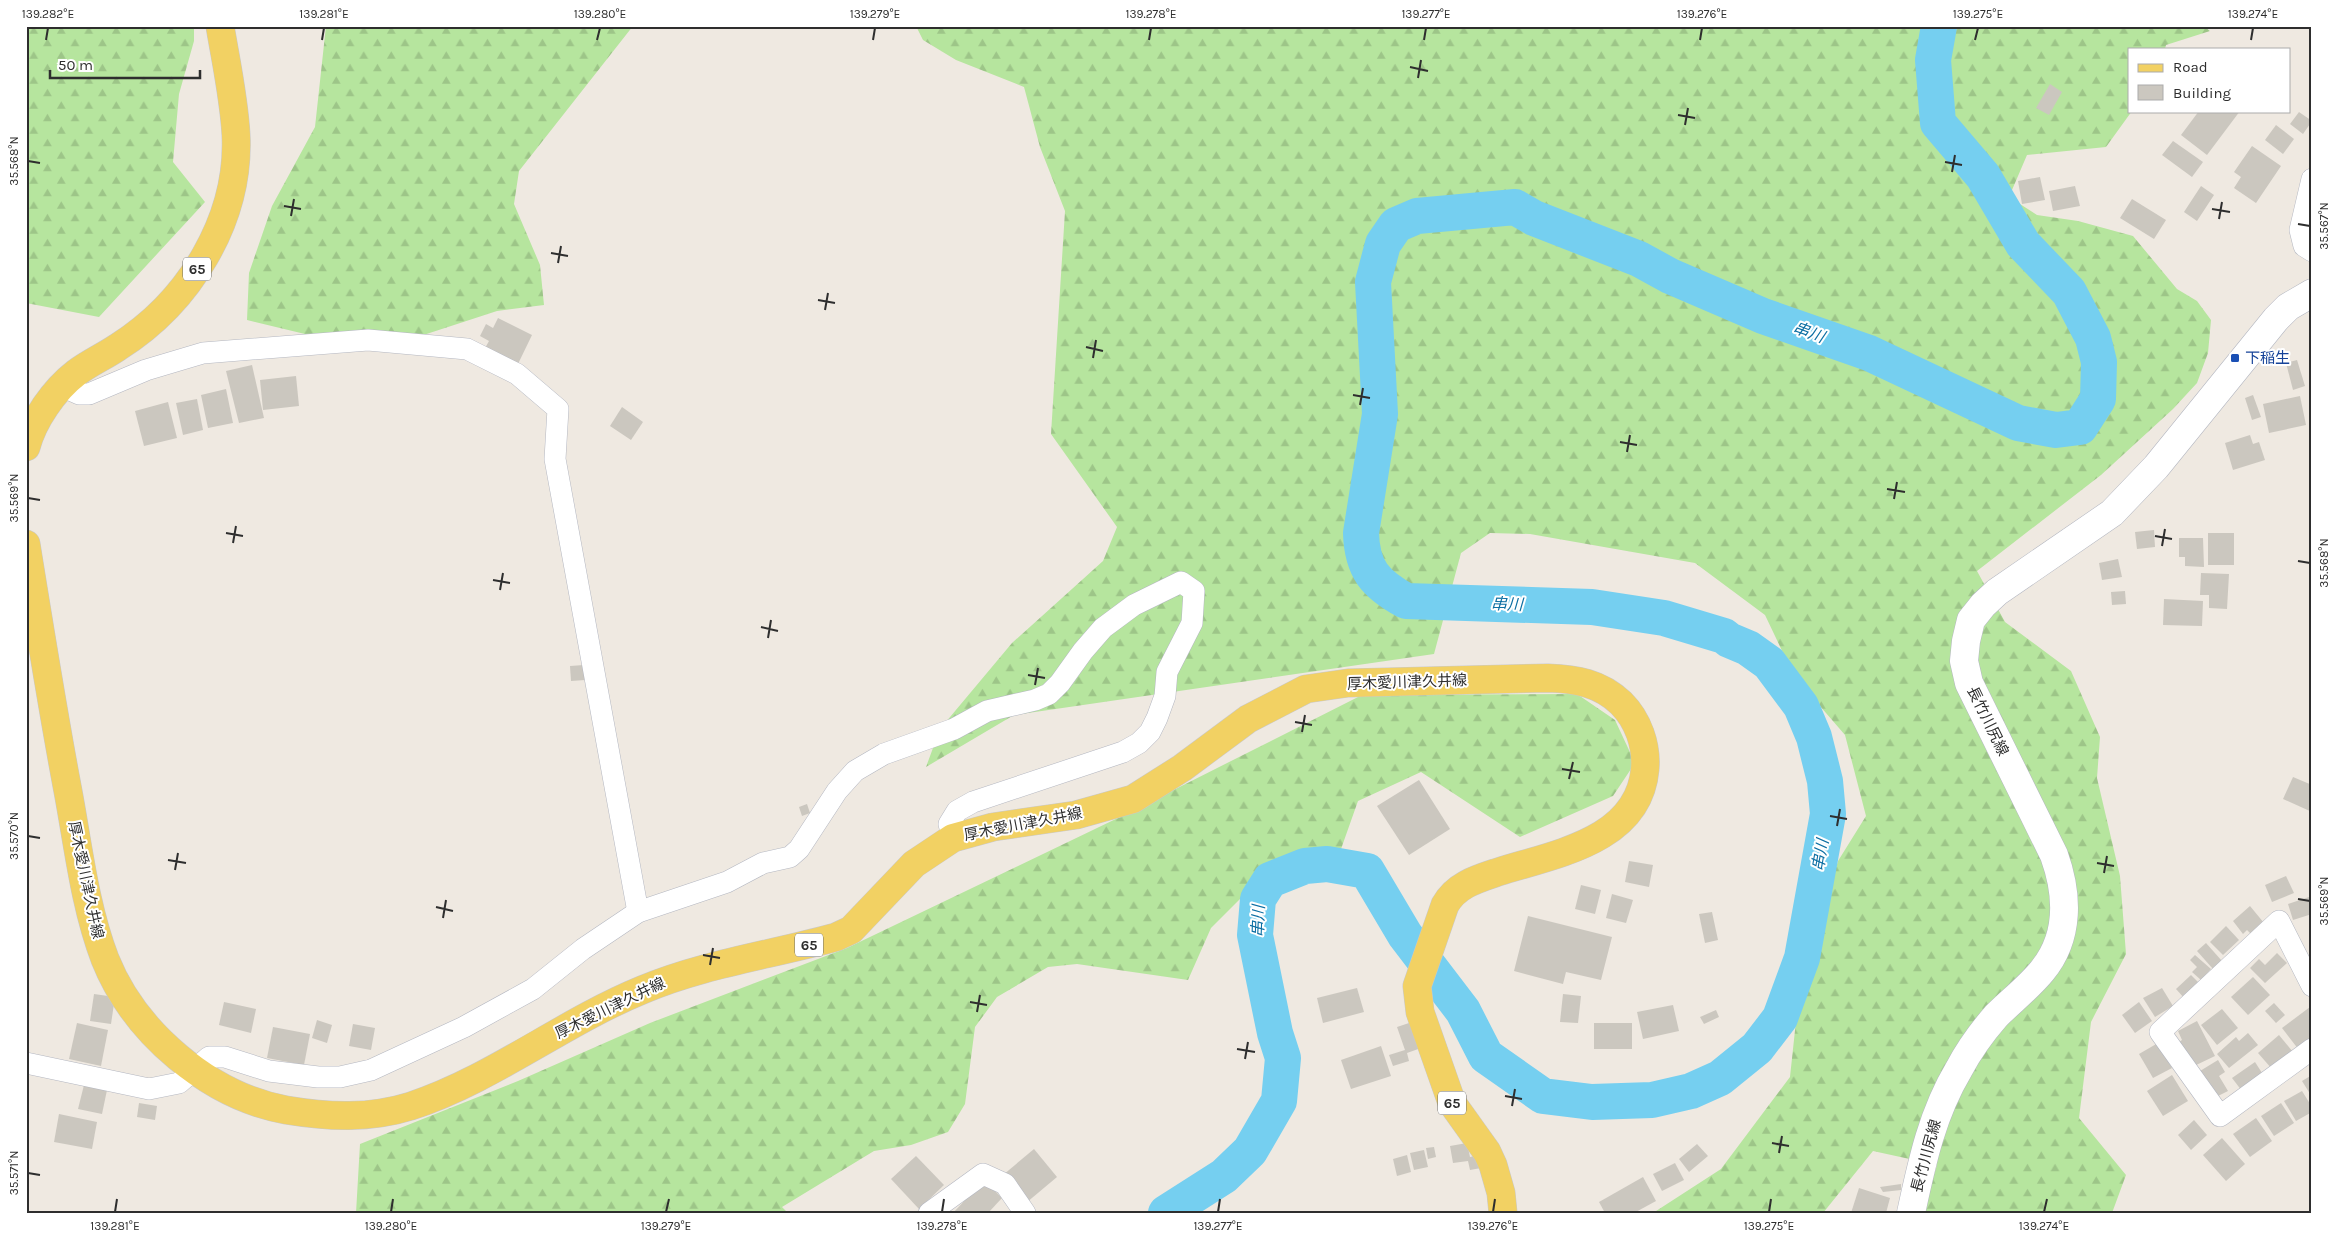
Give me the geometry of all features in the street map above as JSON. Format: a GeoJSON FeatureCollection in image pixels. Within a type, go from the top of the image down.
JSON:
{"type":"FeatureCollection","features":[{"type":"Feature","properties":{"kind":"main road","name":"65"},"geometry":{"type":"LineString","coordinates":[[26,447],[42,412],[61,386],[76,372],[119,347],[161,314],[195,271],[218,229],[226,210],[233,183],[236,136],[232,94],[220,26]]}},
{"type":"Feature","properties":{"kind":"main road","name":"長竹川尻線"},"geometry":{"type":"LineString","coordinates":[[1911,1213],[1928,1136],[1956,1073],[1989,1025],[2044,968],[2059,943],[2064,917],[2063,884],[2054,855],[1969,683],[1965,670],[1964,652],[1971,620],[1996,592],[2112,513],[2156,467],[2276,319],[2288,307],[2312,293]]}},
{"type":"Feature","properties":{"kind":"main road","name":"厚木愛川津久井線"},"geometry":{"type":"LineString","coordinates":[[26,544],[56,728],[91,912],[107,963],[129,1002],[161,1042],[195,1071],[242,1097],[260,1104],[296,1112],[352,1117],[410,1106],[456,1087],[639,991],[699,970],[836,937],[850,930],[914,864],[953,838],[993,827],[1076,815],[1133,799],[1182,768],[1248,719],[1306,689],[1348,682],[1548,678],[1591,683],[1614,696],[1634,720],[1644,747],[1644,780],[1641,792],[1628,813],[1606,833],[1592,840],[1479,878],[1452,893],[1445,905],[1418,986],[1420,1012],[1452,1103],[1487,1152],[1498,1179],[1503,1213]]}},
{"type":"Feature","properties":{"kind":"street"},"geometry":{"type":"LineString","coordinates":[[2312,179],[2300,230],[2304,246],[2312,252]]}},
{"type":"Feature","properties":{"kind":"street"},"geometry":{"type":"LineString","coordinates":[[61,386],[79,394],[88,394],[146,370],[203,353],[368,340],[467,349],[517,374],[558,409],[556,459],[638,912]]}},
{"type":"Feature","properties":{"kind":"street"},"geometry":{"type":"LineString","coordinates":[[26,1064],[149,1089],[179,1082],[195,1071],[209,1057],[226,1057],[288,1075],[340,1077],[371,1070],[464,1027],[533,989],[583,949],[638,912],[727,882],[764,863],[790,857],[799,848],[837,791],[855,771],[884,754],[954,729],[987,711],[1035,700],[1049,694],[1060,683],[1083,651],[1103,628],[1134,605],[1182,582],[1194,591],[1192,622],[1167,672],[1165,696],[1150,732],[1123,752],[973,802],[952,817],[949,824],[953,838]]}},
{"type":"Feature","properties":{"kind":"street"},"geometry":{"type":"LineString","coordinates":[[2312,986],[2280,921],[2160,1032],[2220,1116],[2312,1049]]}},
{"type":"Feature","properties":{"kind":"street"},"geometry":{"type":"LineString","coordinates":[[929,1213],[983,1174],[1005,1184],[1025,1213]]}},
{"type":"Feature","properties":{"kind":"green space"},"geometry":{"type":"Polygon","coordinates":[[[26,26],[194,26],[194,41],[179,94],[173,162],[205,202],[99,317],[26,303],[26,26]]]}},
{"type":"Feature","properties":{"kind":"green space"},"geometry":{"type":"Polygon","coordinates":[[[326,26],[633,26],[519,171],[514,204],[540,265],[544,305],[497,311],[402,342],[334,341],[247,320],[249,273],[272,206],[315,127],[326,26]]]}},
{"type":"Feature","properties":{"kind":"green space"},"geometry":{"type":"Polygon","coordinates":[[[916,26],[2204,26],[2210,31],[2166,45],[2165,48],[2128,48],[2128,112],[2131,112],[2106,147],[2027,155],[2009,197],[2037,215],[2078,221],[2133,236],[2177,289],[2197,301],[2211,320],[2208,353],[2197,383],[2173,409],[2101,475],[1977,571],[2005,622],[2071,671],[2100,737],[2097,778],[2120,876],[2126,954],[2091,1022],[2079,1118],[2126,1175],[2112,1213],[1922,1213],[1937,1165],[1873,1151],[1823,1213],[1653,1213],[1721,1169],[1790,1077],[1799,993],[1838,861],[1866,816],[1845,735],[1794,676],[1765,615],[1695,563],[1530,534],[1490,533],[1461,553],[1434,654],[1014,715],[926,767],[940,729],[1012,643],[1103,561],[1117,527],[1051,434],[1065,211],[1040,147],[1024,87],[956,60],[923,40],[916,26]]]}},
{"type":"Feature","properties":{"kind":"green space"},"geometry":{"type":"Polygon","coordinates":[[[1577,694],[1615,720],[1635,763],[1613,796],[1520,837],[1421,772],[1358,801],[1335,866],[1249,890],[1211,928],[1188,980],[1077,964],[1048,967],[997,997],[975,1027],[965,1104],[948,1132],[911,1145],[874,1151],[782,1207],[788,1213],[356,1213],[360,1144],[518,1081],[650,1023],[847,948],[1122,816],[1362,695],[1577,694]]]}},
{"type":"Feature","properties":{"kind":"building"},"geometry":{"type":"Polygon","coordinates":[[[2050,84],[2062,92],[2049,115],[2036,108],[2050,84]]]}},
{"type":"Feature","properties":{"kind":"building"},"geometry":{"type":"Polygon","coordinates":[[[2198,112],[2239,112],[2207,155],[2181,135],[2198,112]]]}},
{"type":"Feature","properties":{"kind":"building"},"geometry":{"type":"Polygon","coordinates":[[[2299,112],[2312,121],[2303,134],[2290,124],[2299,112]]]}},
{"type":"Feature","properties":{"kind":"building"},"geometry":{"type":"Polygon","coordinates":[[[2276,125],[2294,139],[2283,154],[2265,140],[2276,125]]]}},
{"type":"Feature","properties":{"kind":"building"},"geometry":{"type":"Polygon","coordinates":[[[2173,141],[2203,162],[2192,177],[2162,155],[2173,141]]]}},
{"type":"Feature","properties":{"kind":"building"},"geometry":{"type":"Polygon","coordinates":[[[2252,146],[2281,166],[2256,203],[2234,188],[2241,177],[2234,172],[2252,146]]]}},
{"type":"Feature","properties":{"kind":"building"},"geometry":{"type":"Polygon","coordinates":[[[2040,177],[2045,200],[2022,204],[2018,181],[2040,177]]]}},
{"type":"Feature","properties":{"kind":"building"},"geometry":{"type":"Polygon","coordinates":[[[2075,186],[2080,206],[2053,211],[2049,191],[2075,186]]]}},
{"type":"Feature","properties":{"kind":"building"},"geometry":{"type":"Polygon","coordinates":[[[2201,186],[2214,195],[2197,221],[2184,212],[2201,186]]]}},
{"type":"Feature","properties":{"kind":"building"},"geometry":{"type":"Polygon","coordinates":[[[2132,199],[2166,220],[2154,239],[2120,218],[2132,199]]]}},
{"type":"Feature","properties":{"kind":"building"},"geometry":{"type":"Polygon","coordinates":[[[498,318],[532,335],[517,366],[484,350],[489,341],[480,336],[486,324],[493,328],[498,318]]]}},
{"type":"Feature","properties":{"kind":"building"},"geometry":{"type":"Polygon","coordinates":[[[2297,360],[2305,386],[2293,390],[2286,363],[2297,360]]]}},
{"type":"Feature","properties":{"kind":"building"},"geometry":{"type":"Polygon","coordinates":[[[252,365],[264,418],[239,423],[226,371],[252,365]]]}},
{"type":"Feature","properties":{"kind":"building"},"geometry":{"type":"Polygon","coordinates":[[[296,376],[299,406],[263,410],[260,380],[296,376]]]}},
{"type":"Feature","properties":{"kind":"building"},"geometry":{"type":"Polygon","coordinates":[[[226,389],[233,423],[208,428],[201,395],[226,389]]]}},
{"type":"Feature","properties":{"kind":"building"},"geometry":{"type":"Polygon","coordinates":[[[2253,395],[2261,417],[2252,420],[2245,398],[2253,395]]]}},
{"type":"Feature","properties":{"kind":"building"},"geometry":{"type":"Polygon","coordinates":[[[2300,396],[2306,425],[2269,433],[2263,404],[2300,396]]]}},
{"type":"Feature","properties":{"kind":"building"},"geometry":{"type":"Polygon","coordinates":[[[197,399],[203,430],[183,435],[176,403],[197,399]]]}},
{"type":"Feature","properties":{"kind":"building"},"geometry":{"type":"Polygon","coordinates":[[[168,402],[177,438],[144,446],[135,411],[168,402]]]}},
{"type":"Feature","properties":{"kind":"building"},"geometry":{"type":"Polygon","coordinates":[[[622,407],[643,422],[631,440],[610,426],[622,407]]]}},
{"type":"Feature","properties":{"kind":"building"},"geometry":{"type":"Polygon","coordinates":[[[2250,435],[2253,444],[2259,442],[2265,460],[2233,470],[2225,443],[2250,435]]]}},
{"type":"Feature","properties":{"kind":"building"},"geometry":{"type":"Polygon","coordinates":[[[2154,530],[2155,547],[2137,549],[2135,532],[2154,530]]]}},
{"type":"Feature","properties":{"kind":"building"},"geometry":{"type":"Polygon","coordinates":[[[2208,533],[2234,533],[2234,565],[2208,565],[2208,533]]]}},
{"type":"Feature","properties":{"kind":"building"},"geometry":{"type":"Polygon","coordinates":[[[2179,538],[2203,538],[2204,567],[2185,566],[2185,557],[2179,557],[2179,538]]]}},
{"type":"Feature","properties":{"kind":"building"},"geometry":{"type":"Polygon","coordinates":[[[2118,559],[2122,577],[2102,580],[2099,563],[2118,559]]]}},
{"type":"Feature","properties":{"kind":"building"},"geometry":{"type":"Polygon","coordinates":[[[2201,573],[2229,574],[2227,609],[2209,608],[2209,595],[2200,595],[2201,573]]]}},
{"type":"Feature","properties":{"kind":"building"},"geometry":{"type":"Polygon","coordinates":[[[2125,591],[2126,604],[2112,605],[2111,592],[2125,591]]]}},
{"type":"Feature","properties":{"kind":"building"},"geometry":{"type":"Polygon","coordinates":[[[2164,599],[2203,601],[2202,626],[2163,625],[2164,599]]]}},
{"type":"Feature","properties":{"kind":"building"},"geometry":{"type":"Polygon","coordinates":[[[584,665],[585,680],[571,681],[570,666],[584,665]]]}},
{"type":"Feature","properties":{"kind":"building"},"geometry":{"type":"Polygon","coordinates":[[[2293,777],[2312,785],[2312,812],[2283,799],[2293,777]]]}},
{"type":"Feature","properties":{"kind":"building"},"geometry":{"type":"Polygon","coordinates":[[[1419,780],[1450,829],[1409,855],[1377,806],[1419,780]]]}},
{"type":"Feature","properties":{"kind":"building"},"geometry":{"type":"Polygon","coordinates":[[[807,804],[810,813],[802,816],[799,807],[807,804]]]}},
{"type":"Feature","properties":{"kind":"building"},"geometry":{"type":"Polygon","coordinates":[[[1629,861],[1653,865],[1649,887],[1625,882],[1629,861]]]}},
{"type":"Feature","properties":{"kind":"building"},"geometry":{"type":"Polygon","coordinates":[[[2286,876],[2294,893],[2272,902],[2265,885],[2286,876]]]}},
{"type":"Feature","properties":{"kind":"building"},"geometry":{"type":"Polygon","coordinates":[[[1581,885],[1601,890],[1595,914],[1575,909],[1581,885]]]}},
{"type":"Feature","properties":{"kind":"building"},"geometry":{"type":"Polygon","coordinates":[[[1612,894],[1633,900],[1626,923],[1606,918],[1612,894]]]}},
{"type":"Feature","properties":{"kind":"building"},"geometry":{"type":"Polygon","coordinates":[[[2312,896],[2312,914],[2293,920],[2288,904],[2312,896]]]}},
{"type":"Feature","properties":{"kind":"building"},"geometry":{"type":"Polygon","coordinates":[[[2250,906],[2264,923],[2251,934],[2247,930],[2243,934],[2233,921],[2250,906]]]}},
{"type":"Feature","properties":{"kind":"building"},"geometry":{"type":"Polygon","coordinates":[[[1712,912],[1718,940],[1705,943],[1699,914],[1712,912]]]}},
{"type":"Feature","properties":{"kind":"building"},"geometry":{"type":"Polygon","coordinates":[[[1528,916],[1612,937],[1601,980],[1566,972],[1563,984],[1514,971],[1528,916]]]}},
{"type":"Feature","properties":{"kind":"building"},"geometry":{"type":"Polygon","coordinates":[[[2226,926],[2239,940],[2223,955],[2210,942],[2226,926]]]}},
{"type":"Feature","properties":{"kind":"building"},"geometry":{"type":"Polygon","coordinates":[[[2206,943],[2222,961],[2213,969],[2197,951],[2206,943]]]}},
{"type":"Feature","properties":{"kind":"building"},"geometry":{"type":"Polygon","coordinates":[[[2277,953],[2287,963],[2265,983],[2250,968],[2259,959],[2265,965],[2277,953]]]}},
{"type":"Feature","properties":{"kind":"building"},"geometry":{"type":"Polygon","coordinates":[[[2195,955],[2211,969],[2201,980],[2192,972],[2197,967],[2190,960],[2195,955]]]}},
{"type":"Feature","properties":{"kind":"building"},"geometry":{"type":"Polygon","coordinates":[[[2191,975],[2200,984],[2185,999],[2176,989],[2191,975]]]}},
{"type":"Feature","properties":{"kind":"building"},"geometry":{"type":"Polygon","coordinates":[[[2253,977],[2270,995],[2248,1015],[2231,997],[2253,977]]]}},
{"type":"Feature","properties":{"kind":"building"},"geometry":{"type":"Polygon","coordinates":[[[1357,988],[1364,1012],[1323,1023],[1317,998],[1357,988]]]}},
{"type":"Feature","properties":{"kind":"building"},"geometry":{"type":"Polygon","coordinates":[[[2162,988],[2173,1006],[2155,1017],[2143,998],[2162,988]]]}},
{"type":"Feature","properties":{"kind":"building"},"geometry":{"type":"Polygon","coordinates":[[[94,994],[115,997],[111,1024],[90,1021],[94,994]]]}},
{"type":"Feature","properties":{"kind":"building"},"geometry":{"type":"Polygon","coordinates":[[[1563,994],[1581,996],[1578,1023],[1560,1022],[1563,994]]]}},
{"type":"Feature","properties":{"kind":"building"},"geometry":{"type":"Polygon","coordinates":[[[224,1002],[256,1009],[251,1033],[219,1025],[224,1002]]]}},
{"type":"Feature","properties":{"kind":"building"},"geometry":{"type":"Polygon","coordinates":[[[2139,1002],[2152,1021],[2135,1033],[2122,1015],[2139,1002]]]}},
{"type":"Feature","properties":{"kind":"building"},"geometry":{"type":"Polygon","coordinates":[[[2274,1003],[2285,1015],[2276,1023],[2265,1011],[2274,1003]]]}},
{"type":"Feature","properties":{"kind":"building"},"geometry":{"type":"Polygon","coordinates":[[[1673,1005],[1679,1031],[1643,1039],[1637,1012],[1673,1005]]]}},
{"type":"Feature","properties":{"kind":"building"},"geometry":{"type":"Polygon","coordinates":[[[2310,1007],[2312,1040],[2299,1050],[2282,1028],[2310,1007]]]}},
{"type":"Feature","properties":{"kind":"building"},"geometry":{"type":"Polygon","coordinates":[[[2222,1009],[2238,1028],[2217,1045],[2201,1025],[2222,1009]]]}},
{"type":"Feature","properties":{"kind":"building"},"geometry":{"type":"Polygon","coordinates":[[[1716,1010],[1719,1017],[1704,1024],[1700,1017],[1716,1010]]]}},
{"type":"Feature","properties":{"kind":"building"},"geometry":{"type":"Polygon","coordinates":[[[317,1020],[332,1025],[327,1043],[312,1038],[317,1020]]]}},
{"type":"Feature","properties":{"kind":"building"},"geometry":{"type":"Polygon","coordinates":[[[2197,1021],[2215,1056],[2192,1067],[2179,1042],[2182,1040],[2178,1031],[2197,1021]]]}},
{"type":"Feature","properties":{"kind":"building"},"geometry":{"type":"Polygon","coordinates":[[[1412,1022],[1421,1048],[1407,1053],[1409,1061],[1393,1066],[1389,1055],[1405,1050],[1397,1027],[1412,1022]]]}},
{"type":"Feature","properties":{"kind":"building"},"geometry":{"type":"Polygon","coordinates":[[[77,1023],[108,1030],[101,1066],[69,1059],[77,1023]]]}},
{"type":"Feature","properties":{"kind":"building"},"geometry":{"type":"Polygon","coordinates":[[[1594,1023],[1632,1023],[1632,1049],[1594,1049],[1594,1023]]]}},
{"type":"Feature","properties":{"kind":"building"},"geometry":{"type":"Polygon","coordinates":[[[353,1024],[375,1028],[371,1050],[349,1046],[353,1024]]]}},
{"type":"Feature","properties":{"kind":"building"},"geometry":{"type":"Polygon","coordinates":[[[273,1027],[310,1034],[304,1065],[267,1058],[273,1027]]]}},
{"type":"Feature","properties":{"kind":"building"},"geometry":{"type":"Polygon","coordinates":[[[2248,1033],[2258,1045],[2229,1068],[2217,1054],[2236,1037],[2239,1041],[2248,1033]]]}},
{"type":"Feature","properties":{"kind":"building"},"geometry":{"type":"Polygon","coordinates":[[[2279,1035],[2293,1052],[2272,1069],[2258,1053],[2279,1035]]]}},
{"type":"Feature","properties":{"kind":"building"},"geometry":{"type":"Polygon","coordinates":[[[2158,1043],[2172,1068],[2153,1078],[2139,1054],[2158,1043]]]}},
{"type":"Feature","properties":{"kind":"building"},"geometry":{"type":"Polygon","coordinates":[[[1381,1046],[1391,1076],[1351,1089],[1341,1060],[1381,1046]]]}},
{"type":"Feature","properties":{"kind":"building"},"geometry":{"type":"Polygon","coordinates":[[[2218,1060],[2225,1072],[2219,1076],[2228,1091],[2216,1097],[2200,1071],[2218,1060]]]}},
{"type":"Feature","properties":{"kind":"building"},"geometry":{"type":"Polygon","coordinates":[[[2255,1062],[2264,1076],[2242,1091],[2232,1078],[2255,1062]]]}},
{"type":"Feature","properties":{"kind":"building"},"geometry":{"type":"Polygon","coordinates":[[[2172,1075],[2188,1101],[2163,1116],[2147,1091],[2172,1075]]]}},
{"type":"Feature","properties":{"kind":"building"},"geometry":{"type":"Polygon","coordinates":[[[2312,1075],[2312,1097],[2302,1081],[2312,1075]]]}},
{"type":"Feature","properties":{"kind":"building"},"geometry":{"type":"Polygon","coordinates":[[[84,1085],[107,1090],[102,1114],[78,1109],[84,1085]]]}},
{"type":"Feature","properties":{"kind":"building"},"geometry":{"type":"Polygon","coordinates":[[[2302,1091],[2312,1107],[2312,1112],[2296,1121],[2284,1101],[2302,1091]]]}},
{"type":"Feature","properties":{"kind":"building"},"geometry":{"type":"Polygon","coordinates":[[[139,1103],[157,1106],[155,1120],[137,1117],[139,1103]]]}},
{"type":"Feature","properties":{"kind":"building"},"geometry":{"type":"Polygon","coordinates":[[[2281,1103],[2294,1123],[2274,1136],[2261,1116],[2281,1103]]]}},
{"type":"Feature","properties":{"kind":"building"},"geometry":{"type":"Polygon","coordinates":[[[59,1114],[97,1122],[92,1149],[54,1142],[59,1114]]]}},
{"type":"Feature","properties":{"kind":"building"},"geometry":{"type":"Polygon","coordinates":[[[2256,1118],[2272,1141],[2250,1157],[2233,1134],[2256,1118]]]}},
{"type":"Feature","properties":{"kind":"building"},"geometry":{"type":"Polygon","coordinates":[[[2194,1120],[2207,1135],[2191,1150],[2178,1135],[2194,1120]]]}},
{"type":"Feature","properties":{"kind":"building"},"geometry":{"type":"Polygon","coordinates":[[[2222,1138],[2245,1164],[2226,1181],[2203,1155],[2222,1138]]]}},
{"type":"Feature","properties":{"kind":"building"},"geometry":{"type":"Polygon","coordinates":[[[1467,1143],[1470,1157],[1479,1155],[1481,1168],[1470,1170],[1468,1161],[1453,1163],[1450,1146],[1467,1143]]]}},
{"type":"Feature","properties":{"kind":"building"},"geometry":{"type":"Polygon","coordinates":[[[1697,1144],[1708,1156],[1689,1172],[1679,1159],[1697,1144]]]}},
{"type":"Feature","properties":{"kind":"building"},"geometry":{"type":"Polygon","coordinates":[[[1434,1147],[1436,1157],[1428,1159],[1426,1148],[1434,1147]]]}},
{"type":"Feature","properties":{"kind":"building"},"geometry":{"type":"Polygon","coordinates":[[[1034,1149],[1057,1177],[1026,1203],[1003,1175],[1034,1149]]]}},
{"type":"Feature","properties":{"kind":"building"},"geometry":{"type":"Polygon","coordinates":[[[1424,1150],[1428,1167],[1414,1170],[1410,1153],[1424,1150]]]}},
{"type":"Feature","properties":{"kind":"building"},"geometry":{"type":"Polygon","coordinates":[[[1407,1155],[1411,1172],[1397,1176],[1393,1159],[1407,1155]]]}},
{"type":"Feature","properties":{"kind":"building"},"geometry":{"type":"Polygon","coordinates":[[[916,1156],[944,1185],[919,1209],[891,1179],[916,1156]]]}},
{"type":"Feature","properties":{"kind":"building"},"geometry":{"type":"Polygon","coordinates":[[[1675,1163],[1684,1180],[1662,1191],[1653,1174],[1675,1163]]]}},
{"type":"Feature","properties":{"kind":"building"},"geometry":{"type":"Polygon","coordinates":[[[1643,1177],[1656,1201],[1634,1213],[1605,1213],[1599,1202],[1643,1177]]]}},
{"type":"Feature","properties":{"kind":"building"},"geometry":{"type":"Polygon","coordinates":[[[984,1180],[1002,1198],[988,1213],[953,1213],[984,1180]]]}},
{"type":"Feature","properties":{"kind":"building"},"geometry":{"type":"Polygon","coordinates":[[[1901,1184],[1901,1190],[1883,1192],[1880,1187],[1901,1184]]]}},
{"type":"Feature","properties":{"kind":"building"},"geometry":{"type":"Polygon","coordinates":[[[1859,1188],[1890,1198],[1886,1213],[1851,1213],[1859,1188]]]}},
{"type":"Feature","properties":{"kind":"waterway","name":"串川"},"geometry":{"type":"LineString","coordinates":[[1166,1213],[1224,1176],[1250,1151],[1279,1101],[1283,1058],[1275,1033],[1255,935],[1258,899],[1270,880],[1305,866],[1327,864],[1367,871],[1405,935],[1463,1011],[1486,1056],[1543,1096],[1592,1102],[1652,1100],[1691,1091],[1720,1078],[1757,1048],[1780,1018],[1802,958],[1828,814],[1825,781],[1814,737],[1801,706],[1769,663],[1748,648],[1724,636],[1664,618],[1592,607],[1406,601],[1378,582],[1364,556],[1361,533],[1380,414],[1373,282],[1383,244],[1396,225],[1417,216],[1515,207],[1534,218],[1639,259],[1670,276],[1763,316],[1869,353],[2018,423],[2056,430],[2080,427],[2098,399],[2099,362],[2093,338],[2069,292],[2023,244],[1983,176],[1938,123],[1933,60],[1939,26]]}},
{"type":"Feature","properties":{"kind":"place","name":"下稲生"},"geometry":{"type":"Point","coordinates":[2235,358]}}]}
